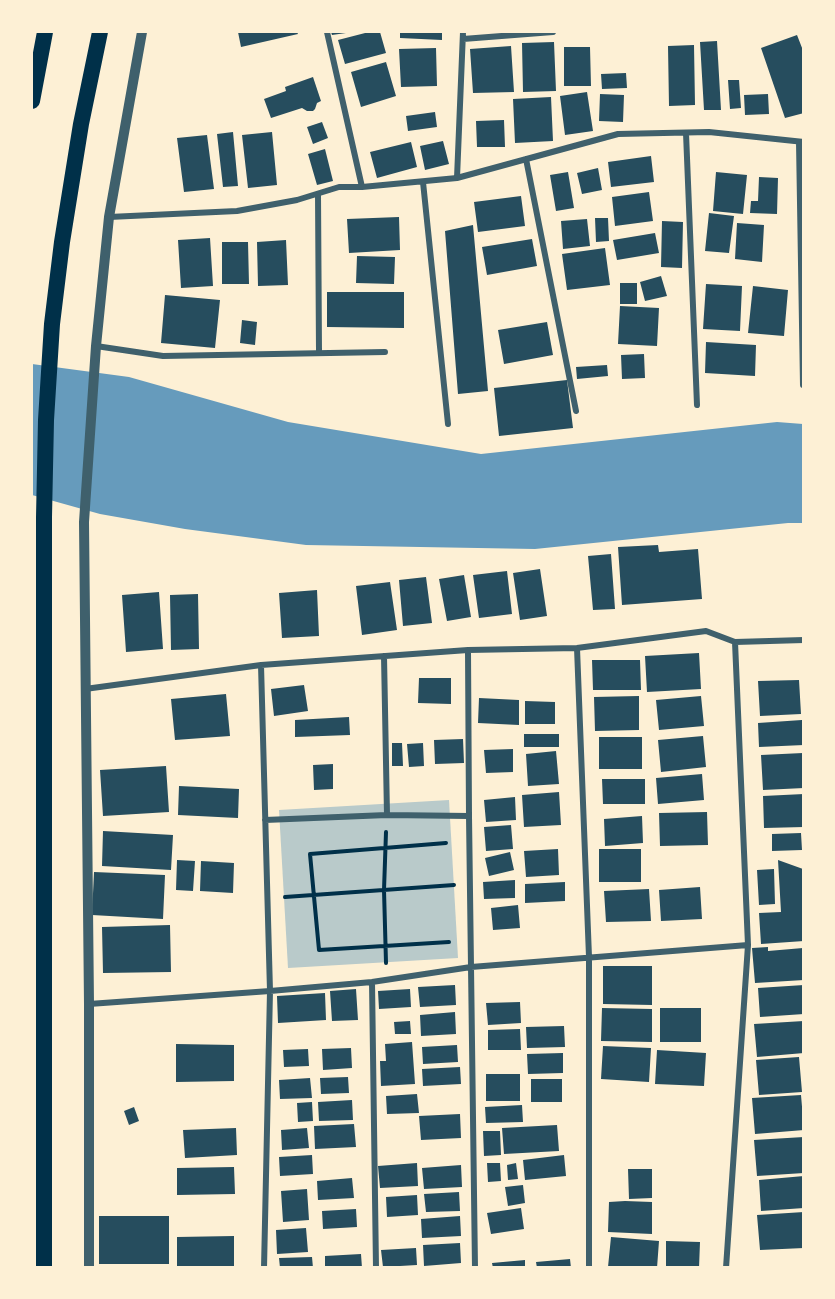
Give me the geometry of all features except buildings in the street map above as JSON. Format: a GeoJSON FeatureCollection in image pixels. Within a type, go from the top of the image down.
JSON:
{"type":"FeatureCollection","features":[{"type":"Feature","properties":{"kind":"highway"},"geometry":{"type":"LineString","coordinates":[[32,101],[45,32]]}},
{"type":"Feature","properties":{"kind":"highway"},"geometry":{"type":"LineString","coordinates":[[44,1268],[46,420],[52,324],[63,230],[100,32]]}},
{"type":"Feature","properties":{"kind":"street"},"geometry":{"type":"LineString","coordinates":[[89,1268],[84,522],[94,369],[109,217],[142,32]]}},
{"type":"Feature","properties":{"kind":"street"},"geometry":{"type":"LineString","coordinates":[[327,32],[362,188]]}},
{"type":"Feature","properties":{"kind":"street"},"geometry":{"type":"LineString","coordinates":[[457,178],[463,35],[554,32]]}},
{"type":"Feature","properties":{"kind":"street"},"geometry":{"type":"LineString","coordinates":[[109,217],[237,211],[297,201],[339,187],[362,188],[457,178],[618,134],[709,132],[801,142],[803,385]]}},
{"type":"Feature","properties":{"kind":"street"},"geometry":{"type":"LineString","coordinates":[[686,133],[697,405]]}},
{"type":"Feature","properties":{"kind":"street"},"geometry":{"type":"LineString","coordinates":[[526,159],[576,411]]}},
{"type":"Feature","properties":{"kind":"street"},"geometry":{"type":"LineString","coordinates":[[423,182],[448,424]]}},
{"type":"Feature","properties":{"kind":"street"},"geometry":{"type":"LineString","coordinates":[[318,194],[319,352]]}},
{"type":"Feature","properties":{"kind":"street"},"geometry":{"type":"LineString","coordinates":[[96,346],[163,356],[385,352]]}},
{"type":"Feature","properties":{"kind":"street"},"geometry":{"type":"LineString","coordinates":[[85,689],[261,665],[468,650],[577,648],[706,631],[735,642],[804,640]]}},
{"type":"Feature","properties":{"kind":"street"},"geometry":{"type":"LineString","coordinates":[[726,1268],[748,945],[735,642]]}},
{"type":"Feature","properties":{"kind":"street"},"geometry":{"type":"LineString","coordinates":[[577,648],[589,957],[588,1268]]}},
{"type":"Feature","properties":{"kind":"street"},"geometry":{"type":"LineString","coordinates":[[468,650],[475,1268]]}},
{"type":"Feature","properties":{"kind":"street"},"geometry":{"type":"LineString","coordinates":[[384,656],[387,815]]}},
{"type":"Feature","properties":{"kind":"street"},"geometry":{"type":"LineString","coordinates":[[261,665],[270,991],[264,1268]]}},
{"type":"Feature","properties":{"kind":"street"},"geometry":{"type":"LineString","coordinates":[[265,820],[387,815],[469,816]]}},
{"type":"Feature","properties":{"kind":"street"},"geometry":{"type":"LineString","coordinates":[[89,1004],[372,982],[471,967],[748,945]]}},
{"type":"Feature","properties":{"kind":"street"},"geometry":{"type":"LineString","coordinates":[[372,982],[376,1268]]}},
{"type":"Feature","properties":{"kind":"path"},"geometry":{"type":"LineString","coordinates":[[386,963],[384,890],[387,815]]}},
{"type":"Feature","properties":{"kind":"path"},"geometry":{"type":"LineString","coordinates":[[446,843],[310,854],[319,950],[449,942]]}},
{"type":"Feature","properties":{"kind":"path"},"geometry":{"type":"LineString","coordinates":[[284,897],[454,885]]}},
{"type":"Feature","properties":{"kind":"shaded area"},"geometry":{"type":"Polygon","coordinates":[[[449,800],[458,958],[288,968],[279,810],[449,800]]]}},
{"type":"Feature","properties":{"kind":"water"},"geometry":{"type":"Polygon","coordinates":[[[32,364],[129,377],[288,422],[481,454],[777,422],[803,424],[803,523],[535,549],[306,545],[185,529],[100,514],[32,495],[32,364]]]}}]}
